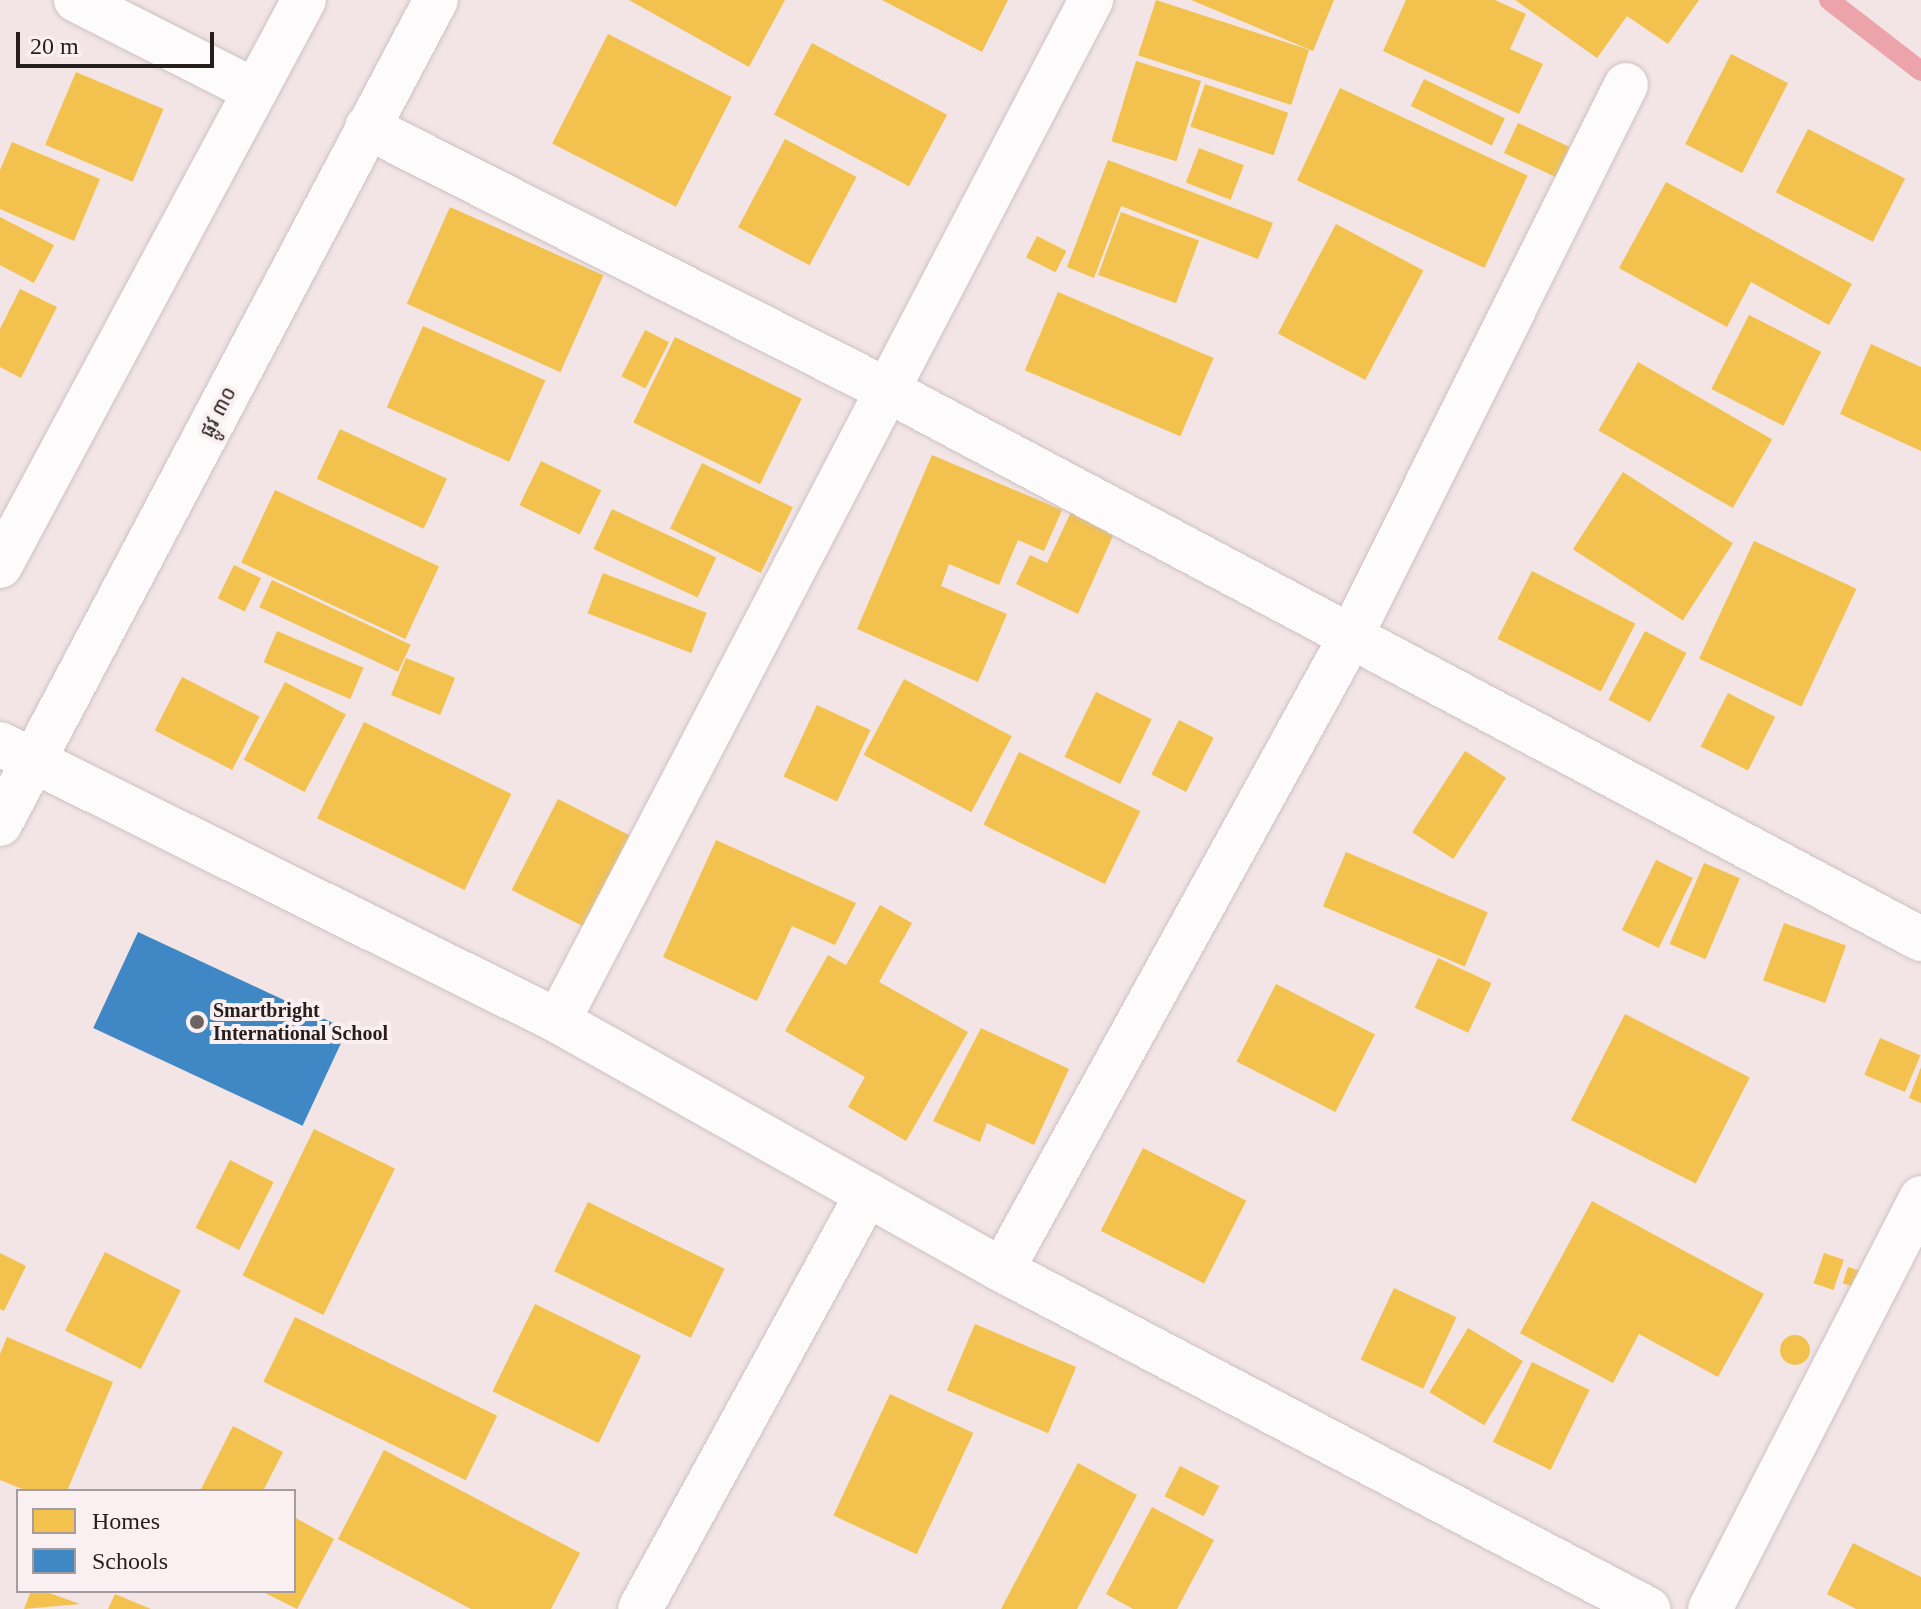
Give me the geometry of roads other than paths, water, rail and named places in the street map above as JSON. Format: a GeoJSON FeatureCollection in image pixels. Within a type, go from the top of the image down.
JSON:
{"type":"FeatureCollection","features":[{"type":"Feature","properties":{"kind":"street"},"geometry":{"type":"LineString","coordinates":[[76,0],[255,91]]}},
{"type":"Feature","properties":{"kind":"street"},"geometry":{"type":"LineString","coordinates":[[0,566],[304,0]]}},
{"type":"Feature","properties":{"kind":"street","name":"ផ្លូវ ៣០"},"geometry":{"type":"LineString","coordinates":[[0,824],[17,753],[436,0]]}},
{"type":"Feature","properties":{"kind":"street"},"geometry":{"type":"LineString","coordinates":[[558,1021],[1091,0]]}},
{"type":"Feature","properties":{"kind":"street"},"geometry":{"type":"LineString","coordinates":[[1002,1270],[1350,638],[1626,85]]}},
{"type":"Feature","properties":{"kind":"street"},"geometry":{"type":"LineString","coordinates":[[367,127],[887,390],[1921,939]]}},
{"type":"Feature","properties":{"kind":"street"},"geometry":{"type":"LineString","coordinates":[[17,753],[558,1021],[1002,1270],[1648,1609]]}},
{"type":"Feature","properties":{"kind":"street"},"geometry":{"type":"LineString","coordinates":[[640,1609],[867,1194]]}},
{"type":"Feature","properties":{"kind":"street"},"geometry":{"type":"LineString","coordinates":[[1710,1609],[1921,1198]]}},
{"type":"Feature","properties":{"kind":"waterway"},"geometry":{"type":"LineString","coordinates":[[1829,0],[1921,71]]}},
{"type":"Feature","properties":{"kind":"place","name":"Smartbright International School"},"geometry":{"type":"Point","coordinates":[197,1022]}}]}
